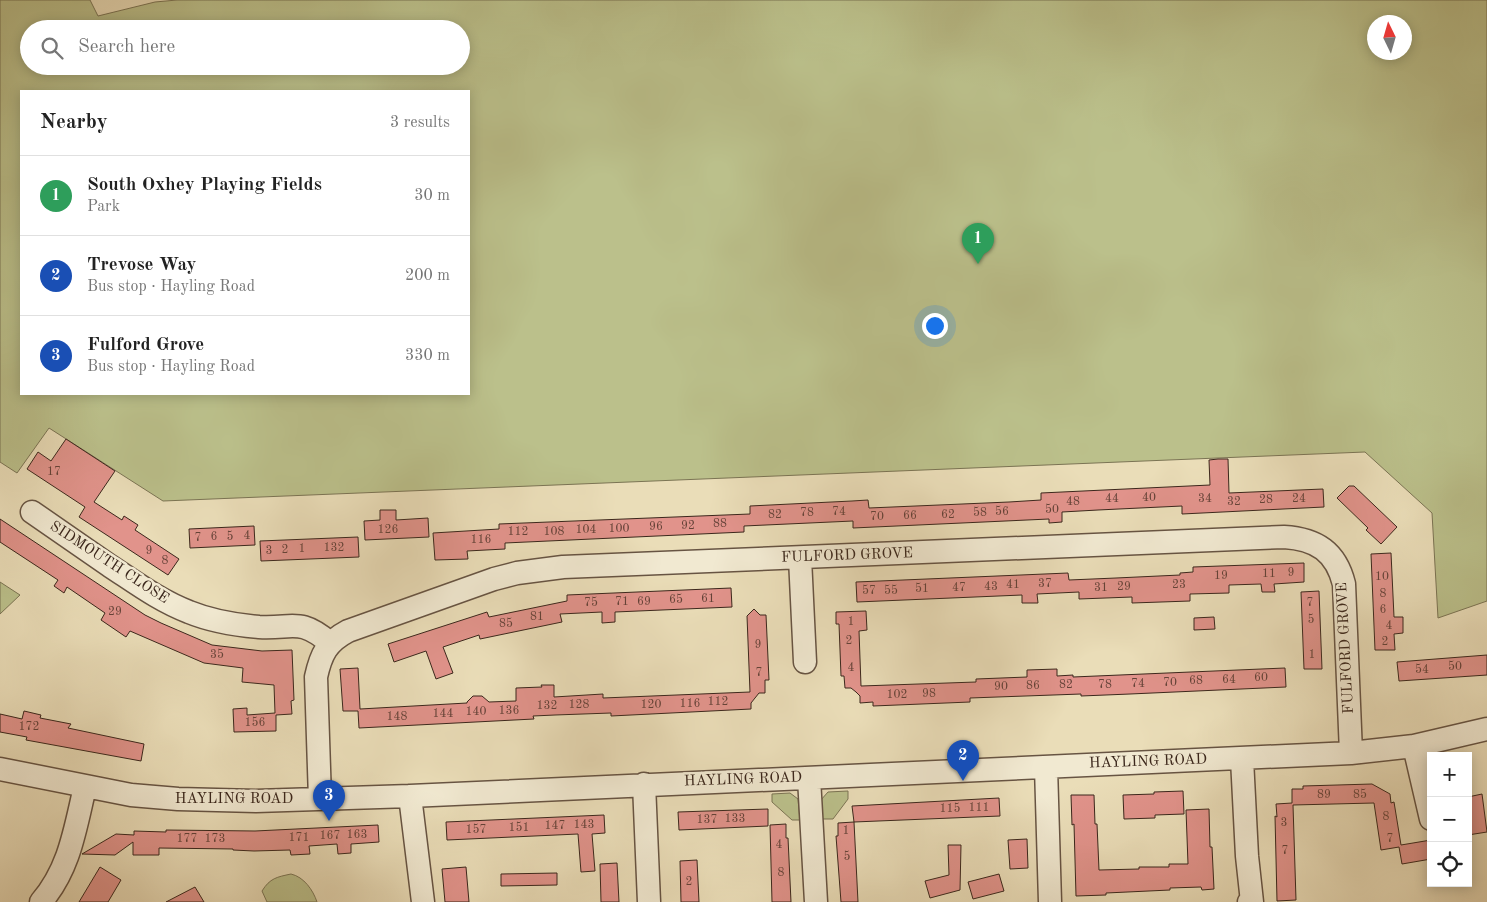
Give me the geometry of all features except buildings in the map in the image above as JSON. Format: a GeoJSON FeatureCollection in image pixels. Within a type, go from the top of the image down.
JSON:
{"type":"FeatureCollection","features":[{"type":"Feature","properties":{"kind":"street","name":"SIDMOUTH CLOSE"},"geometry":{"type":"LineString","coordinates":[[32,512],[151,594],[189,612],[215,621],[237,625],[262,627],[300,625],[318,633],[330,643]]}},
{"type":"Feature","properties":{"kind":"street","name":"FULFORD GROVE"},"geometry":{"type":"LineString","coordinates":[[330,643],[348,631],[494,579],[516,573],[563,568],[1284,537],[1306,540],[1317,545],[1332,557],[1341,573],[1344,584],[1351,753]]}},
{"type":"Feature","properties":{"kind":"street"},"geometry":{"type":"LineString","coordinates":[[800,558],[805,662]]}},
{"type":"Feature","properties":{"kind":"street"},"geometry":{"type":"LineString","coordinates":[[320,799],[316,676],[320,661],[330,643]]}},
{"type":"Feature","properties":{"kind":"street","name":"HAYLING ROAD"},"geometry":{"type":"LineString","coordinates":[[0,769],[131,795],[178,799],[256,801],[410,796],[1351,753],[1414,746],[1487,729]]}},
{"type":"Feature","properties":{"kind":"street"},"geometry":{"type":"LineString","coordinates":[[1414,746],[1427,802]]}},
{"type":"Feature","properties":{"kind":"street"},"geometry":{"type":"LineString","coordinates":[[1242,759],[1246,856],[1251,902]]}},
{"type":"Feature","properties":{"kind":"street"},"geometry":{"type":"LineString","coordinates":[[1046,767],[1050,902]]}},
{"type":"Feature","properties":{"kind":"street"},"geometry":{"type":"LineString","coordinates":[[809,778],[816,902]]}},
{"type":"Feature","properties":{"kind":"street"},"geometry":{"type":"LineString","coordinates":[[644,784],[649,902]]}},
{"type":"Feature","properties":{"kind":"street"},"geometry":{"type":"LineString","coordinates":[[41,902],[56,882],[65,865],[85,787]]}},
{"type":"Feature","properties":{"kind":"street"},"geometry":{"type":"LineString","coordinates":[[410,796],[423,902]]}},
{"type":"Feature","properties":{"kind":"green space"},"geometry":{"type":"Polygon","coordinates":[[[0,0],[90,0],[98,16],[155,2],[177,0],[1487,0],[1487,601],[1438,618],[1432,513],[1365,452],[163,501],[49,428],[17,473],[0,462],[0,0]]]}},
{"type":"Feature","properties":{"kind":"green space"},"geometry":{"type":"Polygon","coordinates":[[[0,582],[20,595],[0,614],[0,582]]]}},
{"type":"Feature","properties":{"kind":"green space"},"geometry":{"type":"Polygon","coordinates":[[[848,791],[848,799],[833,819],[821,819],[820,801],[828,792],[848,791]]]}},
{"type":"Feature","properties":{"kind":"green space"},"geometry":{"type":"Polygon","coordinates":[[[790,793],[798,799],[800,820],[792,820],[772,802],[772,794],[790,793]]]}},
{"type":"Feature","properties":{"kind":"green space"},"geometry":{"type":"Polygon","coordinates":[[[291,874],[300,878],[307,885],[317,902],[267,902],[262,891],[268,883],[274,879],[291,874]]]}},
{"type":"Feature","properties":{"kind":"place","name":"South Oxhey Playing Fields"},"geometry":{"type":"Point","coordinates":[978,264]}},
{"type":"Feature","properties":{"kind":"place","name":"Trevose Way"},"geometry":{"type":"Point","coordinates":[963,781]}},
{"type":"Feature","properties":{"kind":"place","name":"Fulford Grove"},"geometry":{"type":"Point","coordinates":[329,821]}}]}
